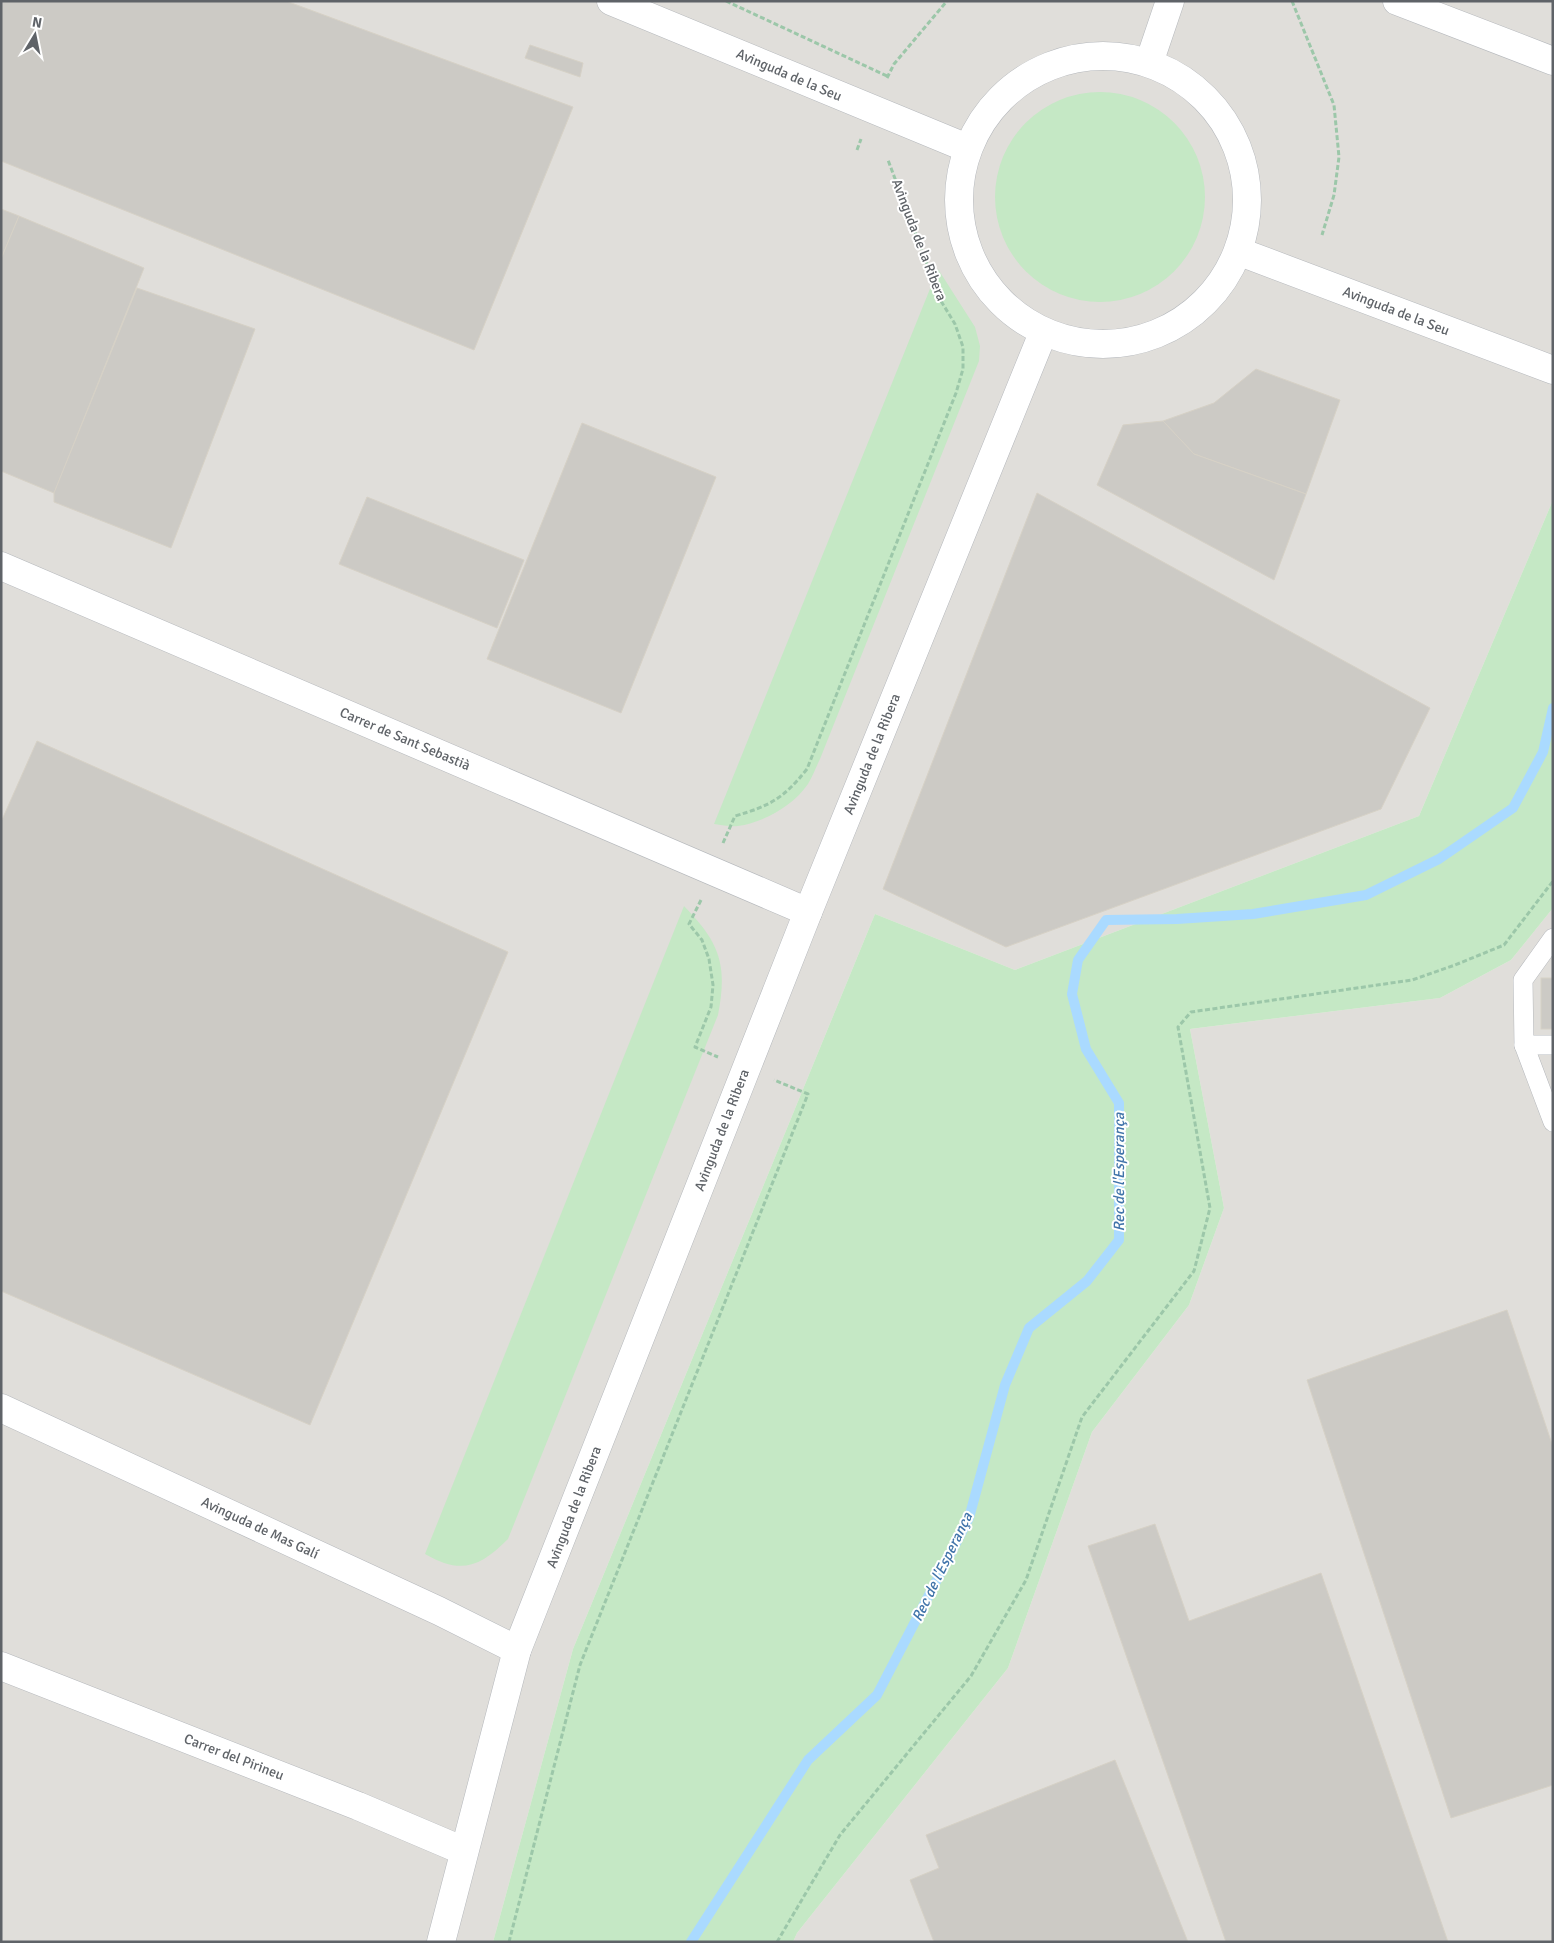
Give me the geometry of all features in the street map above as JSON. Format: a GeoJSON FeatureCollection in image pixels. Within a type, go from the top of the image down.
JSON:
{"type":"FeatureCollection","features":[{"type":"Feature","properties":{"kind":"street","name":"Avinguda de la Seu"},"geometry":{"type":"LineString","coordinates":[[611,1],[967,148]]}},
{"type":"Feature","properties":{"kind":"street"},"geometry":{"type":"LineString","coordinates":[[1149,63],[1170,1]]}},
{"type":"Feature","properties":{"kind":"street"},"geometry":{"type":"LineString","coordinates":[[1397,1],[1553,61]]}},
{"type":"Feature","properties":{"kind":"street"},"geometry":{"type":"LineString","coordinates":[[1104,54],[1149,63],[1207,98],[1238,144],[1249,198],[1240,252],[1216,292],[1181,323],[1139,341],[1092,345],[1043,333],[1001,303],[969,257],[957,202],[967,148],[998,99],[1047,66],[1104,54]]}},
{"type":"Feature","properties":{"kind":"street","name":"Avinguda de la Seu"},"geometry":{"type":"LineString","coordinates":[[1240,252],[1553,370]]}},
{"type":"Feature","properties":{"kind":"street","name":"Avinguda de la Ribera"},"geometry":{"type":"LineString","coordinates":[[441,1942],[517,1650],[808,912],[1043,333]]}},
{"type":"Feature","properties":{"kind":"street","name":"Carrer de Sant Sebastià"},"geometry":{"type":"LineString","coordinates":[[1,566],[808,912]]}},
{"type":"Feature","properties":{"kind":"street","name":"Avinguda de Mas Galí"},"geometry":{"type":"LineString","coordinates":[[1,1408],[439,1611],[517,1650]]}},
{"type":"Feature","properties":{"kind":"street","name":"Carrer del Pirineu"},"geometry":{"type":"LineString","coordinates":[[1,1666],[358,1806],[464,1851]]}},
{"type":"Feature","properties":{"kind":"lane"},"geometry":{"type":"LineString","coordinates":[[1553,938],[1523,980],[1524,1045],[1553,1122]]}},
{"type":"Feature","properties":{"kind":"lane"},"geometry":{"type":"LineString","coordinates":[[1524,1045],[1553,1045]]}},
{"type":"Feature","properties":{"kind":"path"},"geometry":{"type":"LineString","coordinates":[[726,1],[888,76]]}},
{"type":"Feature","properties":{"kind":"path"},"geometry":{"type":"LineString","coordinates":[[894,64],[947,1]]}},
{"type":"Feature","properties":{"kind":"path"},"geometry":{"type":"LineString","coordinates":[[1292,1],[1334,105],[1339,157],[1334,195],[1322,235]]}},
{"type":"Feature","properties":{"kind":"path","name":"Avinguda de la Ribera"},"geometry":{"type":"LineString","coordinates":[[735,816],[774,802],[793,786],[807,769],[956,394],[963,369],[963,347],[958,332],[941,301],[888,160]]}},
{"type":"Feature","properties":{"kind":"path"},"geometry":{"type":"LineString","coordinates":[[777,1942],[840,1835],[971,1676],[1026,1580],[1082,1417],[1194,1271],[1210,1208],[1178,1027],[1191,1012],[1412,980],[1455,965],[1504,945],[1553,881]]}},
{"type":"Feature","properties":{"kind":"path"},"geometry":{"type":"LineString","coordinates":[[690,924],[702,940],[709,959],[713,986],[711,1007],[695,1047]]}},
{"type":"Feature","properties":{"kind":"path"},"geometry":{"type":"LineString","coordinates":[[509,1942],[580,1665],[808,1094]]}},
{"type":"Feature","properties":{"kind":"shaded area"},"geometry":{"type":"Polygon","coordinates":[[[1,1],[1553,1],[1553,500],[1419,816],[1015,970],[875,914],[573,1649],[493,1942],[1,1942],[1,1]]]}},
{"type":"Feature","properties":{"kind":"shaded area"},"geometry":{"type":"Polygon","coordinates":[[[1553,908],[1553,1942],[793,1942],[797,1933],[1008,1668],[1092,1432],[1189,1305],[1224,1208],[1190,1029],[1440,998],[1511,960],[1553,908]]]}},
{"type":"Feature","properties":{"kind":"green space"},"geometry":{"type":"Polygon","coordinates":[[[1090,92],[1110,92],[1131,96],[1150,104],[1167,116],[1181,130],[1193,147],[1201,166],[1205,197],[1201,228],[1193,247],[1181,264],[1167,278],[1150,290],[1131,298],[1110,302],[1090,302],[1069,298],[1050,290],[1033,278],[1019,264],[1007,247],[999,228],[995,207],[995,187],[999,166],[1007,147],[1019,130],[1033,116],[1050,104],[1069,96],[1090,92]]]}},
{"type":"Feature","properties":{"kind":"green space"},"geometry":{"type":"Polygon","coordinates":[[[938,269],[975,327],[980,346],[979,361],[820,759],[810,781],[802,792],[777,812],[758,821],[738,826],[714,824],[938,269]]]}},
{"type":"Feature","properties":{"kind":"green space"},"geometry":{"type":"Polygon","coordinates":[[[1553,500],[1553,908],[1511,960],[1440,998],[1190,1029],[1224,1208],[1189,1305],[1092,1432],[1008,1668],[797,1933],[793,1942],[493,1942],[573,1649],[875,914],[1015,970],[1419,816],[1553,500]]]}},
{"type":"Feature","properties":{"kind":"green space"},"geometry":{"type":"Polygon","coordinates":[[[684,906],[705,931],[718,955],[722,982],[718,1015],[508,1539],[488,1556],[470,1565],[460,1566],[438,1561],[425,1554],[684,906]]]}},
{"type":"Feature","properties":{"kind":"building"},"geometry":{"type":"Polygon","coordinates":[[[1,1],[286,1],[573,107],[474,350],[1,161],[1,1]]]}},
{"type":"Feature","properties":{"kind":"building"},"geometry":{"type":"Polygon","coordinates":[[[530,45],[583,63],[580,77],[525,58],[530,45]]]}},
{"type":"Feature","properties":{"kind":"building"},"geometry":{"type":"Polygon","coordinates":[[[1,209],[19,216],[1,259],[1,209]]]}},
{"type":"Feature","properties":{"kind":"building"},"geometry":{"type":"Polygon","coordinates":[[[19,216],[144,268],[54,493],[1,471],[1,259],[19,216]]]}},
{"type":"Feature","properties":{"kind":"building"},"geometry":{"type":"Polygon","coordinates":[[[137,288],[255,329],[171,548],[54,502],[54,493],[137,288]]]}},
{"type":"Feature","properties":{"kind":"building"},"geometry":{"type":"Polygon","coordinates":[[[1256,369],[1340,400],[1306,494],[1194,454],[1163,421],[1214,403],[1256,369]]]}},
{"type":"Feature","properties":{"kind":"building"},"geometry":{"type":"Polygon","coordinates":[[[1163,421],[1194,454],[1306,494],[1274,580],[1097,485],[1123,425],[1163,421]]]}},
{"type":"Feature","properties":{"kind":"building"},"geometry":{"type":"Polygon","coordinates":[[[582,423],[716,477],[621,713],[487,659],[582,423]]]}},
{"type":"Feature","properties":{"kind":"building"},"geometry":{"type":"Polygon","coordinates":[[[1037,493],[1430,708],[1381,809],[1006,947],[883,889],[1037,493]]]}},
{"type":"Feature","properties":{"kind":"building"},"geometry":{"type":"Polygon","coordinates":[[[367,497],[524,560],[497,628],[339,564],[367,497]]]}},
{"type":"Feature","properties":{"kind":"building"},"geometry":{"type":"Polygon","coordinates":[[[37,741],[508,952],[310,1425],[1,1291],[1,822],[37,741]]]}},
{"type":"Feature","properties":{"kind":"building"},"geometry":{"type":"Polygon","coordinates":[[[1541,978],[1553,978],[1553,1029],[1541,1029],[1541,978]]]}},
{"type":"Feature","properties":{"kind":"building"},"geometry":{"type":"Polygon","coordinates":[[[1507,1310],[1553,1447],[1553,1785],[1451,1818],[1307,1380],[1507,1310]]]}},
{"type":"Feature","properties":{"kind":"building"},"geometry":{"type":"Polygon","coordinates":[[[1155,1524],[1189,1621],[1321,1573],[1448,1942],[1226,1942],[1088,1546],[1155,1524]]]}},
{"type":"Feature","properties":{"kind":"building"},"geometry":{"type":"Polygon","coordinates":[[[1115,1760],[1188,1942],[934,1942],[910,1880],[939,1868],[926,1835],[1115,1760]]]}},
{"type":"Feature","properties":{"kind":"waterway","name":"Rec de l'Esperança"},"geometry":{"type":"LineString","coordinates":[[691,1942],[808,1760],[877,1695],[969,1518],[1005,1385],[1029,1328],[1087,1281],[1119,1240],[1119,1103],[1086,1049],[1072,994],[1078,960],[1106,920],[1177,919],[1253,914],[1366,895],[1439,859],[1513,808],[1543,752],[1553,708]]}}]}
